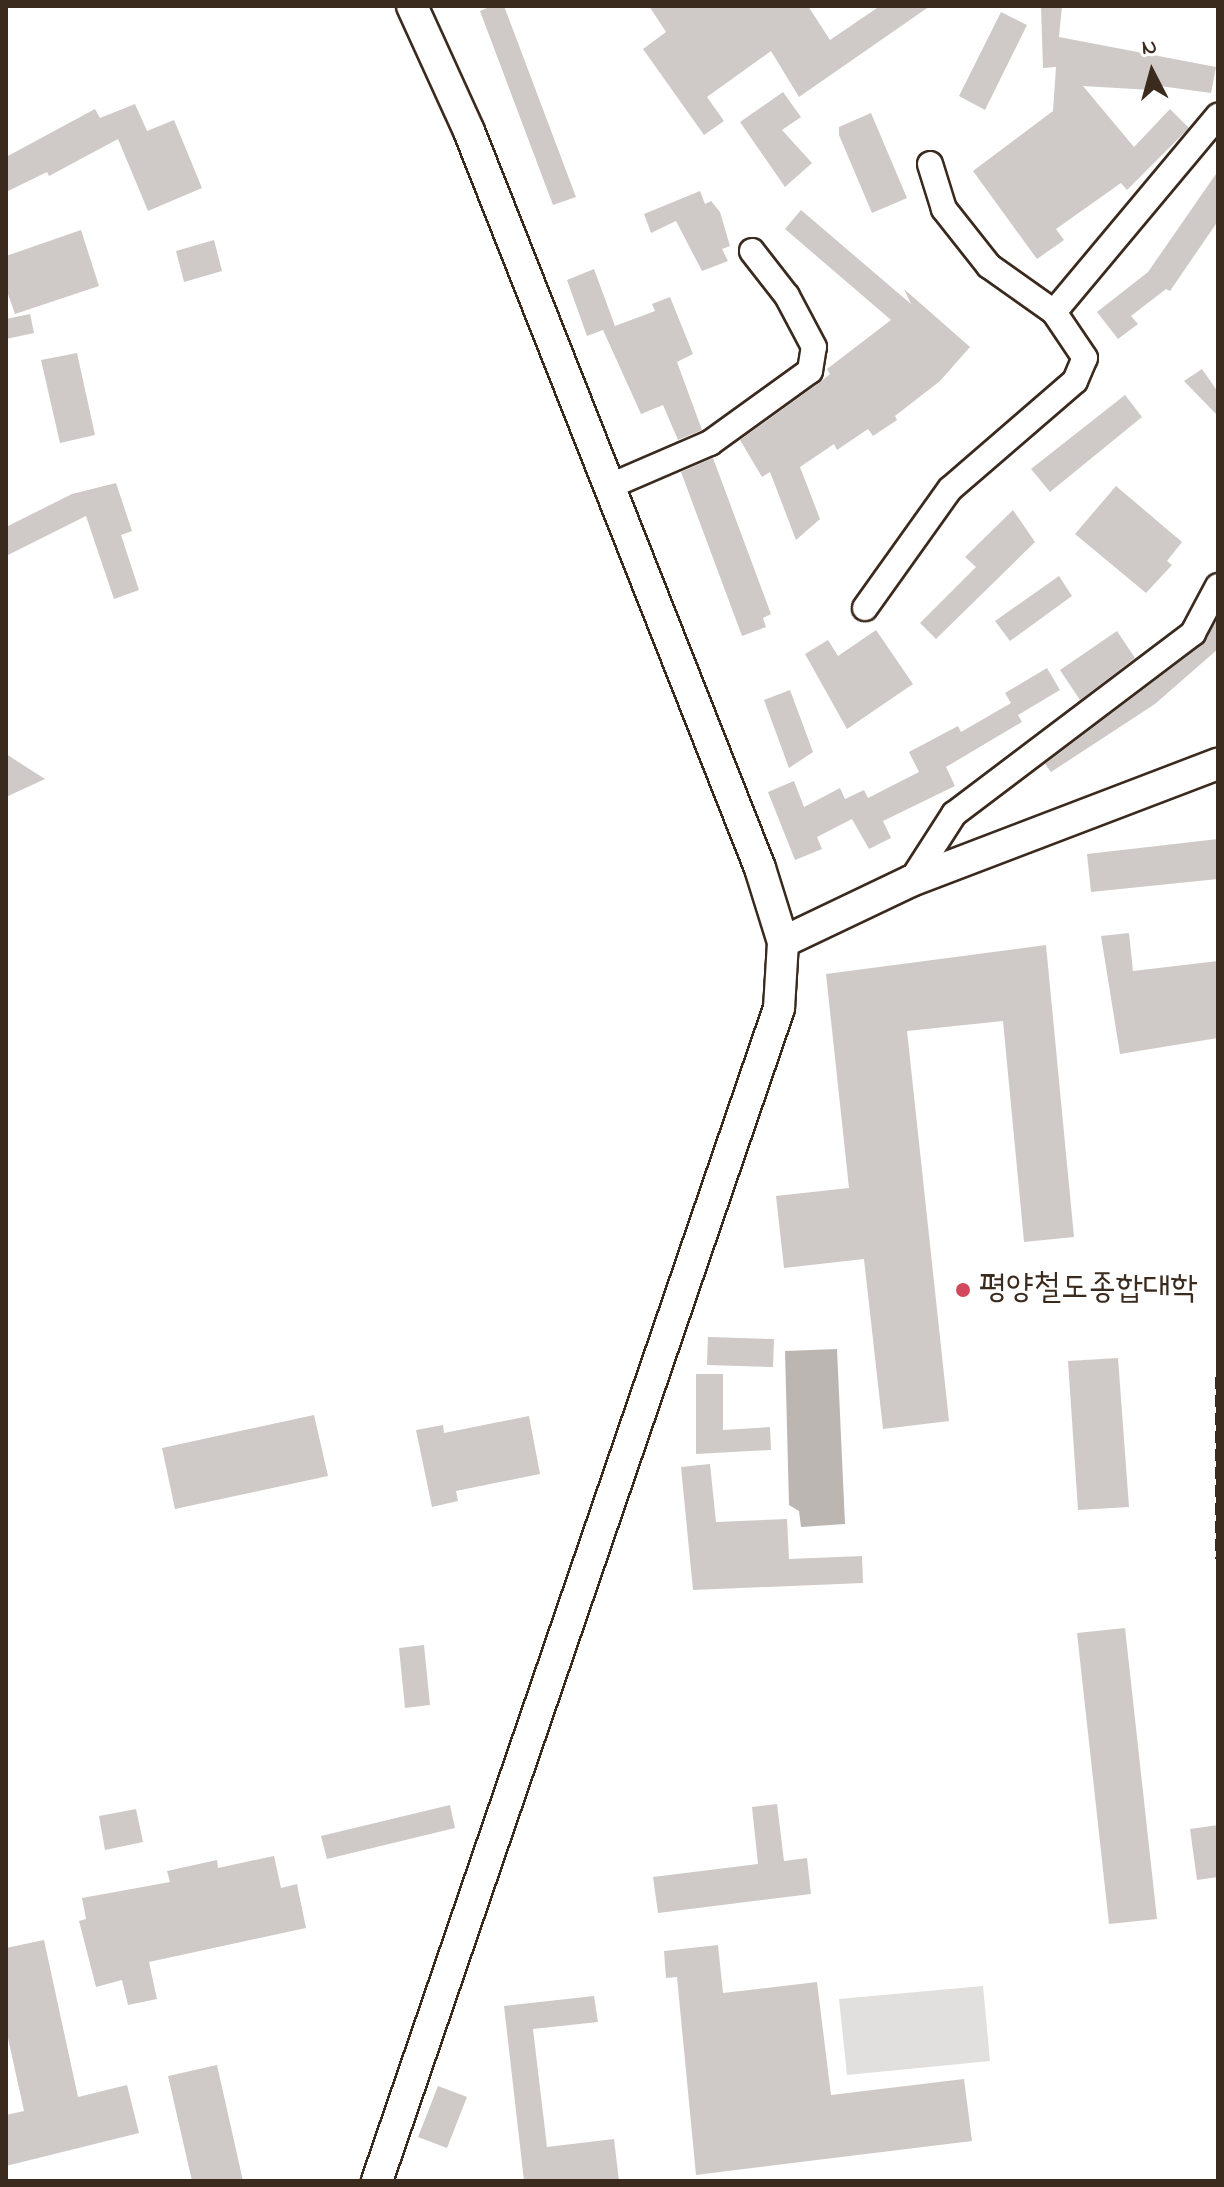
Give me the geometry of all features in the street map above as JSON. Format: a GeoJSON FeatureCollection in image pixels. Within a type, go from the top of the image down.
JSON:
{"type":"FeatureCollection","features":[{"type":"Feature","properties":{"kind":"street"},"geometry":{"type":"LineString","coordinates":[[377,2181],[779,1008],[783,942],[760,868],[469,131],[412,6]]}},
{"type":"Feature","properties":{"kind":"street"},"geometry":{"type":"LineString","coordinates":[[1054,312],[1218,116]]}},
{"type":"Feature","properties":{"kind":"street"},"geometry":{"type":"LineString","coordinates":[[865,608],[950,489],[1075,381],[1085,358],[1054,312],[989,266],[944,209],[930,164]]}},
{"type":"Feature","properties":{"kind":"street"},"geometry":{"type":"LineString","coordinates":[[608,487],[710,443],[810,371],[814,347],[787,296],[752,251]]}},
{"type":"Feature","properties":{"kind":"street"},"geometry":{"type":"LineString","coordinates":[[911,881],[954,814],[1193,633],[1218,586]]}},
{"type":"Feature","properties":{"kind":"street"},"geometry":{"type":"LineString","coordinates":[[783,942],[911,881],[1218,764]]}},
{"type":"Feature","properties":{"kind":"shaded area"},"geometry":{"type":"Polygon","coordinates":[[[837,1349],[845,1524],[801,1527],[799,1511],[789,1505],[785,1351],[837,1349]]]}},
{"type":"Feature","properties":{"kind":"shaded area"},"geometry":{"type":"Polygon","coordinates":[[[983,1986],[990,2061],[847,2075],[839,1999],[983,1986]]]}},
{"type":"Feature","properties":{"kind":"building"},"geometry":{"type":"Polygon","coordinates":[[[492,6],[504,6],[576,197],[553,205],[480,11],[492,6]]]}},
{"type":"Feature","properties":{"kind":"building"},"geometry":{"type":"Polygon","coordinates":[[[649,6],[808,6],[830,40],[880,6],[930,6],[799,97],[771,51],[707,97],[724,121],[704,135],[643,49],[666,32],[649,6]]]}},
{"type":"Feature","properties":{"kind":"building"},"geometry":{"type":"Polygon","coordinates":[[[1041,6],[1062,6],[1059,37],[1216,67],[1211,93],[1145,84],[1151,90],[1083,86],[1134,147],[1170,109],[1189,128],[1127,190],[1121,183],[1056,229],[1064,240],[1037,259],[973,171],[1053,111],[1056,67],[1043,68],[1041,6]]]}},
{"type":"Feature","properties":{"kind":"building"},"geometry":{"type":"Polygon","coordinates":[[[1001,12],[1027,25],[985,110],[959,96],[1001,12]]]}},
{"type":"Feature","properties":{"kind":"building"},"geometry":{"type":"Polygon","coordinates":[[[783,92],[801,117],[782,130],[812,163],[785,187],[740,122],[783,92]]]}},
{"type":"Feature","properties":{"kind":"building"},"geometry":{"type":"Polygon","coordinates":[[[135,104],[147,131],[174,120],[202,188],[148,211],[118,139],[49,176],[47,172],[6,192],[6,157],[95,109],[100,118],[135,104]]]}},
{"type":"Feature","properties":{"kind":"building"},"geometry":{"type":"Polygon","coordinates":[[[871,113],[907,198],[872,213],[839,135],[839,127],[871,113]]]}},
{"type":"Feature","properties":{"kind":"building"},"geometry":{"type":"Polygon","coordinates":[[[1218,171],[1218,221],[1170,291],[1166,289],[1131,316],[1138,324],[1118,339],[1097,312],[1148,272],[1218,171]]]}},
{"type":"Feature","properties":{"kind":"building"},"geometry":{"type":"Polygon","coordinates":[[[700,191],[705,204],[711,201],[720,212],[730,246],[722,249],[728,261],[702,271],[676,221],[651,233],[644,214],[700,191]]]}},
{"type":"Feature","properties":{"kind":"building"},"geometry":{"type":"Polygon","coordinates":[[[801,210],[911,304],[904,289],[970,347],[940,381],[895,416],[897,420],[873,436],[868,429],[837,450],[834,444],[800,467],[820,519],[796,540],[770,472],[762,477],[740,440],[819,383],[830,374],[827,369],[891,320],[785,229],[801,210]]]}},
{"type":"Feature","properties":{"kind":"building"},"geometry":{"type":"Polygon","coordinates":[[[81,230],[99,286],[15,314],[6,288],[6,256],[81,230]]]}},
{"type":"Feature","properties":{"kind":"building"},"geometry":{"type":"Polygon","coordinates":[[[214,240],[222,271],[184,282],[176,251],[214,240]]]}},
{"type":"Feature","properties":{"kind":"building"},"geometry":{"type":"Polygon","coordinates":[[[594,269],[615,326],[655,311],[652,304],[670,297],[693,354],[677,362],[702,430],[678,440],[663,405],[641,414],[603,330],[587,336],[567,280],[594,269]]]}},
{"type":"Feature","properties":{"kind":"building"},"geometry":{"type":"Polygon","coordinates":[[[30,314],[34,333],[6,339],[6,319],[30,314]]]}},
{"type":"Feature","properties":{"kind":"building"},"geometry":{"type":"Polygon","coordinates":[[[77,353],[95,435],[60,443],[41,360],[77,353]]]}},
{"type":"Feature","properties":{"kind":"building"},"geometry":{"type":"Polygon","coordinates":[[[1202,369],[1218,392],[1218,416],[1184,381],[1202,369]]]}},
{"type":"Feature","properties":{"kind":"building"},"geometry":{"type":"Polygon","coordinates":[[[1125,395],[1142,417],[1050,492],[1031,469],[1125,395]]]}},
{"type":"Feature","properties":{"kind":"building"},"geometry":{"type":"Polygon","coordinates":[[[713,458],[771,614],[763,618],[766,627],[742,636],[681,472],[713,458]]]}},
{"type":"Feature","properties":{"kind":"building"},"geometry":{"type":"Polygon","coordinates":[[[116,483],[132,531],[121,535],[139,590],[114,599],[86,516],[6,556],[6,527],[72,494],[116,483]]]}},
{"type":"Feature","properties":{"kind":"building"},"geometry":{"type":"Polygon","coordinates":[[[1116,486],[1182,542],[1167,561],[1172,565],[1146,593],[1075,534],[1116,486]]]}},
{"type":"Feature","properties":{"kind":"building"},"geometry":{"type":"Polygon","coordinates":[[[1013,510],[1035,542],[936,639],[920,623],[976,567],[965,557],[1013,510]]]}},
{"type":"Feature","properties":{"kind":"building"},"geometry":{"type":"Polygon","coordinates":[[[1059,576],[1072,596],[1010,641],[995,621],[1059,576]]]}},
{"type":"Feature","properties":{"kind":"building"},"geometry":{"type":"Polygon","coordinates":[[[1218,618],[1218,649],[1155,704],[1051,772],[1045,764],[1202,645],[1218,618]]]}},
{"type":"Feature","properties":{"kind":"building"},"geometry":{"type":"Polygon","coordinates":[[[876,630],[913,684],[847,729],[805,654],[828,640],[838,656],[876,630]]]}},
{"type":"Feature","properties":{"kind":"building"},"geometry":{"type":"Polygon","coordinates":[[[1117,631],[1135,658],[1080,700],[1060,670],[1117,631]]]}},
{"type":"Feature","properties":{"kind":"building"},"geometry":{"type":"Polygon","coordinates":[[[1047,668],[1060,690],[1018,715],[1022,722],[946,767],[955,786],[883,821],[891,838],[869,849],[852,819],[817,837],[822,849],[795,860],[768,792],[794,781],[804,807],[840,788],[845,799],[864,790],[868,798],[919,772],[909,752],[958,726],[961,732],[1011,703],[1005,693],[1047,668]]]}},
{"type":"Feature","properties":{"kind":"building"},"geometry":{"type":"Polygon","coordinates":[[[790,690],[813,752],[789,768],[764,700],[790,690]]]}},
{"type":"Feature","properties":{"kind":"building"},"geometry":{"type":"Polygon","coordinates":[[[6,754],[45,779],[6,797],[6,754]]]}},
{"type":"Feature","properties":{"kind":"building"},"geometry":{"type":"Polygon","coordinates":[[[1218,839],[1218,879],[1091,892],[1087,854],[1218,839]]]}},
{"type":"Feature","properties":{"kind":"building"},"geometry":{"type":"Polygon","coordinates":[[[1129,933],[1133,971],[1218,961],[1218,1038],[1120,1054],[1101,936],[1129,933]]]}},
{"type":"Feature","properties":{"kind":"building"},"geometry":{"type":"Polygon","coordinates":[[[1046,945],[1074,1237],[1024,1242],[1003,1021],[907,1031],[949,1421],[883,1429],[864,1259],[784,1268],[776,1196],[849,1188],[826,974],[1046,945]]]}},
{"type":"Feature","properties":{"kind":"building"},"geometry":{"type":"Polygon","coordinates":[[[708,1337],[774,1339],[773,1367],[707,1365],[708,1337]]]}},
{"type":"Feature","properties":{"kind":"building"},"geometry":{"type":"Polygon","coordinates":[[[1118,1358],[1129,1507],[1078,1510],[1068,1361],[1118,1358]]]}},
{"type":"Feature","properties":{"kind":"building"},"geometry":{"type":"Polygon","coordinates":[[[696,1374],[723,1374],[723,1430],[770,1427],[771,1450],[696,1454],[696,1374]]]}},
{"type":"Feature","properties":{"kind":"building"},"geometry":{"type":"Polygon","coordinates":[[[314,1415],[328,1476],[175,1509],[162,1448],[314,1415]]]}},
{"type":"Feature","properties":{"kind":"building"},"geometry":{"type":"Polygon","coordinates":[[[529,1416],[540,1474],[456,1491],[458,1501],[432,1507],[416,1430],[443,1425],[444,1433],[529,1416]]]}},
{"type":"Feature","properties":{"kind":"building"},"geometry":{"type":"Polygon","coordinates":[[[710,1464],[716,1522],[787,1519],[789,1559],[862,1556],[863,1583],[693,1590],[681,1467],[710,1464]]]}},
{"type":"Feature","properties":{"kind":"building"},"geometry":{"type":"Polygon","coordinates":[[[1125,1628],[1157,1919],[1109,1924],[1077,1633],[1125,1628]]]}},
{"type":"Feature","properties":{"kind":"building"},"geometry":{"type":"Polygon","coordinates":[[[424,1645],[430,1705],[405,1708],[399,1648],[424,1645]]]}},
{"type":"Feature","properties":{"kind":"building"},"geometry":{"type":"Polygon","coordinates":[[[777,1804],[784,1861],[807,1858],[811,1894],[658,1913],[653,1877],[758,1864],[752,1807],[777,1804]]]}},
{"type":"Feature","properties":{"kind":"building"},"geometry":{"type":"Polygon","coordinates":[[[450,1805],[455,1828],[327,1859],[321,1836],[450,1805]]]}},
{"type":"Feature","properties":{"kind":"building"},"geometry":{"type":"Polygon","coordinates":[[[136,1809],[143,1842],[105,1850],[99,1816],[136,1809]]]}},
{"type":"Feature","properties":{"kind":"building"},"geometry":{"type":"Polygon","coordinates":[[[1218,1825],[1218,1877],[1197,1880],[1190,1829],[1218,1825]]]}},
{"type":"Feature","properties":{"kind":"building"},"geometry":{"type":"Polygon","coordinates":[[[274,1856],[281,1888],[297,1884],[306,1928],[149,1962],[157,1999],[128,2005],[122,1980],[96,1987],[79,1921],[86,1919],[82,1898],[170,1882],[167,1871],[217,1860],[218,1868],[274,1856]]]}},
{"type":"Feature","properties":{"kind":"building"},"geometry":{"type":"Polygon","coordinates":[[[44,1940],[78,2097],[127,2085],[139,2133],[6,2166],[6,2115],[24,2111],[6,2029],[6,1948],[44,1940]]]}},
{"type":"Feature","properties":{"kind":"building"},"geometry":{"type":"Polygon","coordinates":[[[718,1945],[723,1993],[817,1982],[831,2095],[964,2079],[972,2141],[696,2175],[677,1977],[666,1978],[664,1951],[718,1945]]]}},
{"type":"Feature","properties":{"kind":"building"},"geometry":{"type":"Polygon","coordinates":[[[594,1996],[598,2022],[533,2029],[547,2147],[614,2139],[619,2181],[524,2181],[504,2006],[594,1996]]]}},
{"type":"Feature","properties":{"kind":"building"},"geometry":{"type":"Polygon","coordinates":[[[217,2065],[243,2181],[192,2181],[168,2076],[217,2065]]]}},
{"type":"Feature","properties":{"kind":"building"},"geometry":{"type":"Polygon","coordinates":[[[438,2086],[467,2097],[447,2148],[418,2137],[438,2086]]]}},
{"type":"Feature","properties":{"kind":"railway"},"geometry":{"type":"LineString","coordinates":[[1218,1377],[1218,1559]]}},
{"type":"Feature","properties":{"kind":"place","name":"평양철도종합대학"},"geometry":{"type":"Point","coordinates":[963,1290]}}]}
